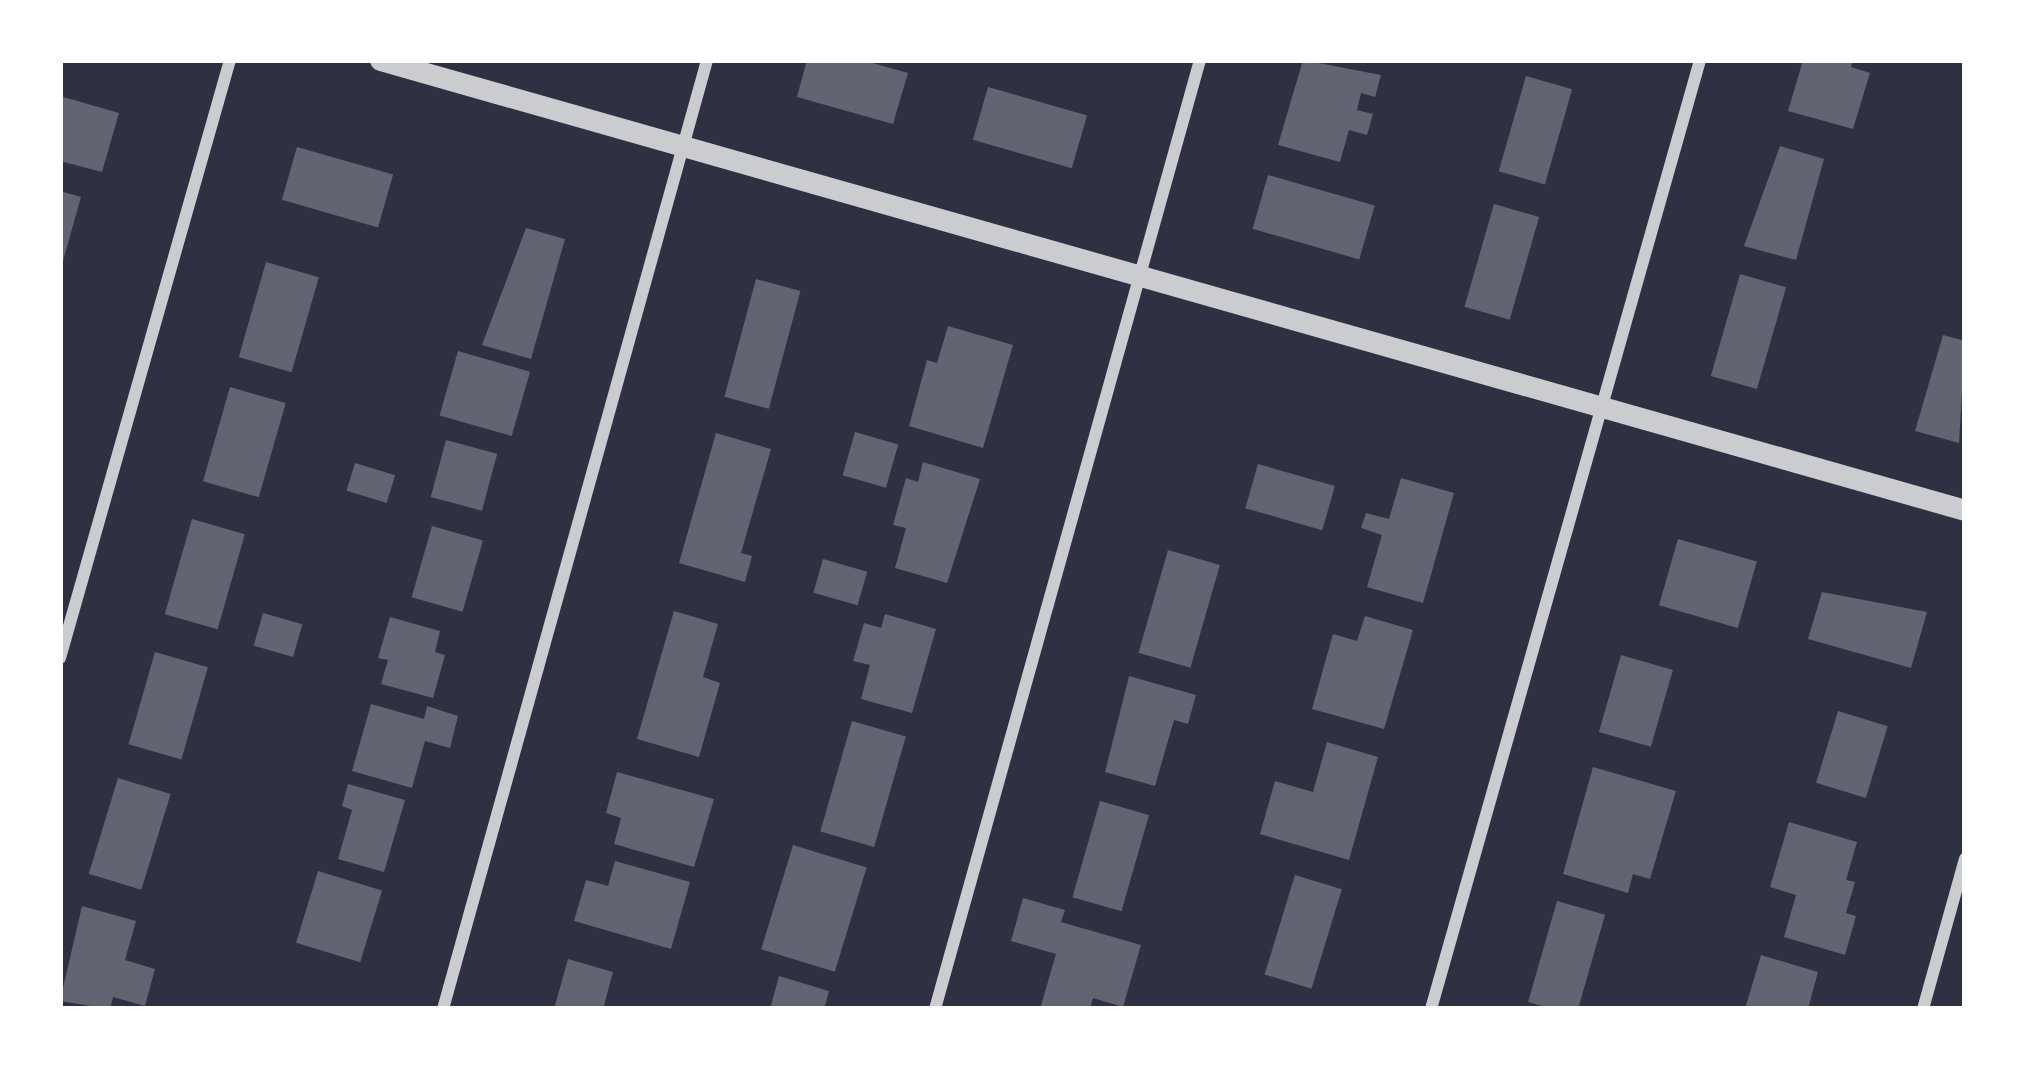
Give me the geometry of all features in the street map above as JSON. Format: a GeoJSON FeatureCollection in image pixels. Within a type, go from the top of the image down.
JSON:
{"type":"FeatureCollection","features":[{"type":"Feature","properties":{"kind":"street"},"geometry":{"type":"LineString","coordinates":[[60,658],[230,60]]}},
{"type":"Feature","properties":{"kind":"street"},"geometry":{"type":"LineString","coordinates":[[380,60],[1965,510]]}},
{"type":"Feature","properties":{"kind":"street"},"geometry":{"type":"LineString","coordinates":[[443,1009],[707,60]]}},
{"type":"Feature","properties":{"kind":"street"},"geometry":{"type":"LineString","coordinates":[[935,1009],[1199,60]]}},
{"type":"Feature","properties":{"kind":"street"},"geometry":{"type":"LineString","coordinates":[[1431,1009],[1700,60]]}},
{"type":"Feature","properties":{"kind":"street"},"geometry":{"type":"LineString","coordinates":[[1923,1009],[1965,859]]}},
{"type":"Feature","properties":{"kind":"building"},"geometry":{"type":"Polygon","coordinates":[[[807,60],[862,60],[908,73],[893,124],[797,97],[807,60]]]}},
{"type":"Feature","properties":{"kind":"building"},"geometry":{"type":"Polygon","coordinates":[[[1303,60],[1381,75],[1375,97],[1361,93],[1357,110],[1373,114],[1367,135],[1349,130],[1340,162],[1278,145],[1303,60]]]}},
{"type":"Feature","properties":{"kind":"building"},"geometry":{"type":"Polygon","coordinates":[[[1803,60],[1853,60],[1851,67],[1870,73],[1853,129],[1788,111],[1803,60]]]}},
{"type":"Feature","properties":{"kind":"building"},"geometry":{"type":"Polygon","coordinates":[[[1526,76],[1572,89],[1545,184],[1499,171],[1526,76]]]}},
{"type":"Feature","properties":{"kind":"building"},"geometry":{"type":"Polygon","coordinates":[[[988,87],[1087,115],[1072,168],[973,140],[988,87]]]}},
{"type":"Feature","properties":{"kind":"building"},"geometry":{"type":"Polygon","coordinates":[[[60,96],[119,113],[102,172],[60,161],[60,96]]]}},
{"type":"Feature","properties":{"kind":"building"},"geometry":{"type":"Polygon","coordinates":[[[1780,146],[1824,159],[1796,260],[1744,246],[1780,146]]]}},
{"type":"Feature","properties":{"kind":"building"},"geometry":{"type":"Polygon","coordinates":[[[297,147],[393,175],[378,227],[282,200],[297,147]]]}},
{"type":"Feature","properties":{"kind":"building"},"geometry":{"type":"Polygon","coordinates":[[[1268,175],[1375,206],[1359,259],[1253,229],[1268,175]]]}},
{"type":"Feature","properties":{"kind":"building"},"geometry":{"type":"Polygon","coordinates":[[[60,191],[81,197],[61,268],[60,268],[60,191]]]}},
{"type":"Feature","properties":{"kind":"building"},"geometry":{"type":"Polygon","coordinates":[[[1494,204],[1539,217],[1510,320],[1465,307],[1494,204]]]}},
{"type":"Feature","properties":{"kind":"building"},"geometry":{"type":"Polygon","coordinates":[[[526,228],[565,239],[531,359],[482,345],[526,228]]]}},
{"type":"Feature","properties":{"kind":"building"},"geometry":{"type":"Polygon","coordinates":[[[266,262],[319,277],[292,372],[239,357],[266,262]]]}},
{"type":"Feature","properties":{"kind":"building"},"geometry":{"type":"Polygon","coordinates":[[[1740,274],[1786,287],[1757,389],[1711,376],[1740,274]]]}},
{"type":"Feature","properties":{"kind":"building"},"geometry":{"type":"Polygon","coordinates":[[[756,279],[800,291],[769,409],[724,397],[756,279]]]}},
{"type":"Feature","properties":{"kind":"building"},"geometry":{"type":"Polygon","coordinates":[[[948,326],[1013,345],[983,448],[909,426],[927,360],[937,363],[948,326]]]}},
{"type":"Feature","properties":{"kind":"building"},"geometry":{"type":"Polygon","coordinates":[[[1943,335],[1965,341],[1959,443],[1915,431],[1943,335]]]}},
{"type":"Feature","properties":{"kind":"building"},"geometry":{"type":"Polygon","coordinates":[[[458,351],[530,372],[512,436],[440,415],[458,351]]]}},
{"type":"Feature","properties":{"kind":"building"},"geometry":{"type":"Polygon","coordinates":[[[230,387],[286,403],[259,497],[203,481],[230,387]]]}},
{"type":"Feature","properties":{"kind":"building"},"geometry":{"type":"Polygon","coordinates":[[[855,432],[898,444],[886,488],[843,475],[855,432]]]}},
{"type":"Feature","properties":{"kind":"building"},"geometry":{"type":"Polygon","coordinates":[[[716,433],[771,449],[741,553],[752,556],[745,582],[679,563],[716,433]]]}},
{"type":"Feature","properties":{"kind":"building"},"geometry":{"type":"Polygon","coordinates":[[[446,440],[497,454],[482,511],[431,497],[446,440]]]}},
{"type":"Feature","properties":{"kind":"building"},"geometry":{"type":"Polygon","coordinates":[[[923,462],[980,479],[947,583],[895,568],[906,528],[893,525],[906,478],[918,482],[923,462]]]}},
{"type":"Feature","properties":{"kind":"building"},"geometry":{"type":"Polygon","coordinates":[[[355,463],[395,475],[387,503],[347,491],[355,463]]]}},
{"type":"Feature","properties":{"kind":"building"},"geometry":{"type":"Polygon","coordinates":[[[1258,464],[1335,486],[1322,530],[1245,508],[1258,464]]]}},
{"type":"Feature","properties":{"kind":"building"},"geometry":{"type":"Polygon","coordinates":[[[1401,478],[1454,493],[1423,603],[1367,587],[1382,535],[1361,528],[1366,513],[1389,519],[1401,478]]]}},
{"type":"Feature","properties":{"kind":"building"},"geometry":{"type":"Polygon","coordinates":[[[192,519],[245,534],[218,629],[165,614],[192,519]]]}},
{"type":"Feature","properties":{"kind":"building"},"geometry":{"type":"Polygon","coordinates":[[[432,526],[483,541],[463,612],[412,597],[432,526]]]}},
{"type":"Feature","properties":{"kind":"building"},"geometry":{"type":"Polygon","coordinates":[[[1678,539],[1757,562],[1738,628],[1659,605],[1678,539]]]}},
{"type":"Feature","properties":{"kind":"building"},"geometry":{"type":"Polygon","coordinates":[[[1168,550],[1220,565],[1190,668],[1139,653],[1168,550]]]}},
{"type":"Feature","properties":{"kind":"building"},"geometry":{"type":"Polygon","coordinates":[[[823,559],[867,572],[858,605],[813,593],[823,559]]]}},
{"type":"Feature","properties":{"kind":"building"},"geometry":{"type":"Polygon","coordinates":[[[1822,592],[1927,612],[1911,668],[1808,639],[1822,592]]]}},
{"type":"Feature","properties":{"kind":"building"},"geometry":{"type":"Polygon","coordinates":[[[674,611],[718,624],[703,677],[720,683],[699,757],[637,739],[674,611]]]}},
{"type":"Feature","properties":{"kind":"building"},"geometry":{"type":"Polygon","coordinates":[[[263,613],[302,624],[293,657],[254,646],[263,613]]]}},
{"type":"Feature","properties":{"kind":"building"},"geometry":{"type":"Polygon","coordinates":[[[885,614],[936,629],[912,713],[861,699],[870,665],[853,661],[864,623],[881,628],[885,614]]]}},
{"type":"Feature","properties":{"kind":"building"},"geometry":{"type":"Polygon","coordinates":[[[1365,616],[1413,630],[1384,729],[1312,709],[1333,634],[1357,641],[1365,616]]]}},
{"type":"Feature","properties":{"kind":"building"},"geometry":{"type":"Polygon","coordinates":[[[390,617],[440,631],[435,652],[445,655],[433,698],[381,684],[388,660],[378,658],[390,617]]]}},
{"type":"Feature","properties":{"kind":"building"},"geometry":{"type":"Polygon","coordinates":[[[155,652],[208,667],[181,759],[129,744],[155,652]]]}},
{"type":"Feature","properties":{"kind":"building"},"geometry":{"type":"Polygon","coordinates":[[[1621,655],[1673,670],[1651,747],[1599,732],[1621,655]]]}},
{"type":"Feature","properties":{"kind":"building"},"geometry":{"type":"Polygon","coordinates":[[[1129,676],[1196,695],[1188,724],[1174,720],[1155,786],[1105,772],[1129,676]]]}},
{"type":"Feature","properties":{"kind":"building"},"geometry":{"type":"Polygon","coordinates":[[[371,704],[424,719],[427,706],[458,716],[450,748],[425,741],[412,788],[352,771],[371,704]]]}},
{"type":"Feature","properties":{"kind":"building"},"geometry":{"type":"Polygon","coordinates":[[[1838,711],[1888,726],[1866,798],[1816,783],[1838,711]]]}},
{"type":"Feature","properties":{"kind":"building"},"geometry":{"type":"Polygon","coordinates":[[[852,721],[906,736],[874,847],[820,832],[852,721]]]}},
{"type":"Feature","properties":{"kind":"building"},"geometry":{"type":"Polygon","coordinates":[[[1327,742],[1378,757],[1349,860],[1260,834],[1275,781],[1313,792],[1327,742]]]}},
{"type":"Feature","properties":{"kind":"building"},"geometry":{"type":"Polygon","coordinates":[[[1593,767],[1676,791],[1650,879],[1633,874],[1628,893],[1563,874],[1593,767]]]}},
{"type":"Feature","properties":{"kind":"building"},"geometry":{"type":"Polygon","coordinates":[[[617,772],[714,799],[694,867],[614,844],[621,818],[606,813],[617,772]]]}},
{"type":"Feature","properties":{"kind":"building"},"geometry":{"type":"Polygon","coordinates":[[[118,778],[171,794],[141,890],[89,874],[118,778]]]}},
{"type":"Feature","properties":{"kind":"building"},"geometry":{"type":"Polygon","coordinates":[[[348,784],[405,800],[384,872],[338,859],[352,810],[342,806],[348,784]]]}},
{"type":"Feature","properties":{"kind":"building"},"geometry":{"type":"Polygon","coordinates":[[[1100,801],[1149,815],[1121,911],[1072,897],[1100,801]]]}},
{"type":"Feature","properties":{"kind":"building"},"geometry":{"type":"Polygon","coordinates":[[[1789,822],[1857,842],[1846,880],[1855,882],[1846,913],[1856,916],[1845,955],[1784,937],[1796,895],[1770,887],[1789,822]]]}},
{"type":"Feature","properties":{"kind":"building"},"geometry":{"type":"Polygon","coordinates":[[[793,845],[867,868],[835,972],[761,949],[793,845]]]}},
{"type":"Feature","properties":{"kind":"building"},"geometry":{"type":"Polygon","coordinates":[[[615,861],[690,882],[671,949],[574,921],[586,880],[608,886],[615,861]]]}},
{"type":"Feature","properties":{"kind":"building"},"geometry":{"type":"Polygon","coordinates":[[[318,871],[382,891],[360,962],[296,943],[318,871]]]}},
{"type":"Feature","properties":{"kind":"building"},"geometry":{"type":"Polygon","coordinates":[[[1295,875],[1342,889],[1311,989],[1265,974],[1295,875]]]}},
{"type":"Feature","properties":{"kind":"building"},"geometry":{"type":"Polygon","coordinates":[[[1023,898],[1065,910],[1061,922],[1141,945],[1123,1007],[1093,998],[1090,1009],[1040,1009],[1056,954],[1011,941],[1023,898]]]}},
{"type":"Feature","properties":{"kind":"building"},"geometry":{"type":"Polygon","coordinates":[[[1557,901],[1605,915],[1578,1009],[1528,1002],[1557,901]]]}},
{"type":"Feature","properties":{"kind":"building"},"geometry":{"type":"Polygon","coordinates":[[[82,906],[136,921],[125,960],[155,969],[145,1006],[113,997],[110,1009],[60,1001],[82,906]]]}},
{"type":"Feature","properties":{"kind":"building"},"geometry":{"type":"Polygon","coordinates":[[[1761,955],[1818,972],[1808,1009],[1745,1009],[1761,955]]]}},
{"type":"Feature","properties":{"kind":"building"},"geometry":{"type":"Polygon","coordinates":[[[568,959],[613,972],[603,1009],[554,1009],[568,959]]]}},
{"type":"Feature","properties":{"kind":"building"},"geometry":{"type":"Polygon","coordinates":[[[779,976],[829,991],[824,1009],[770,1009],[779,976]]]}}]}
